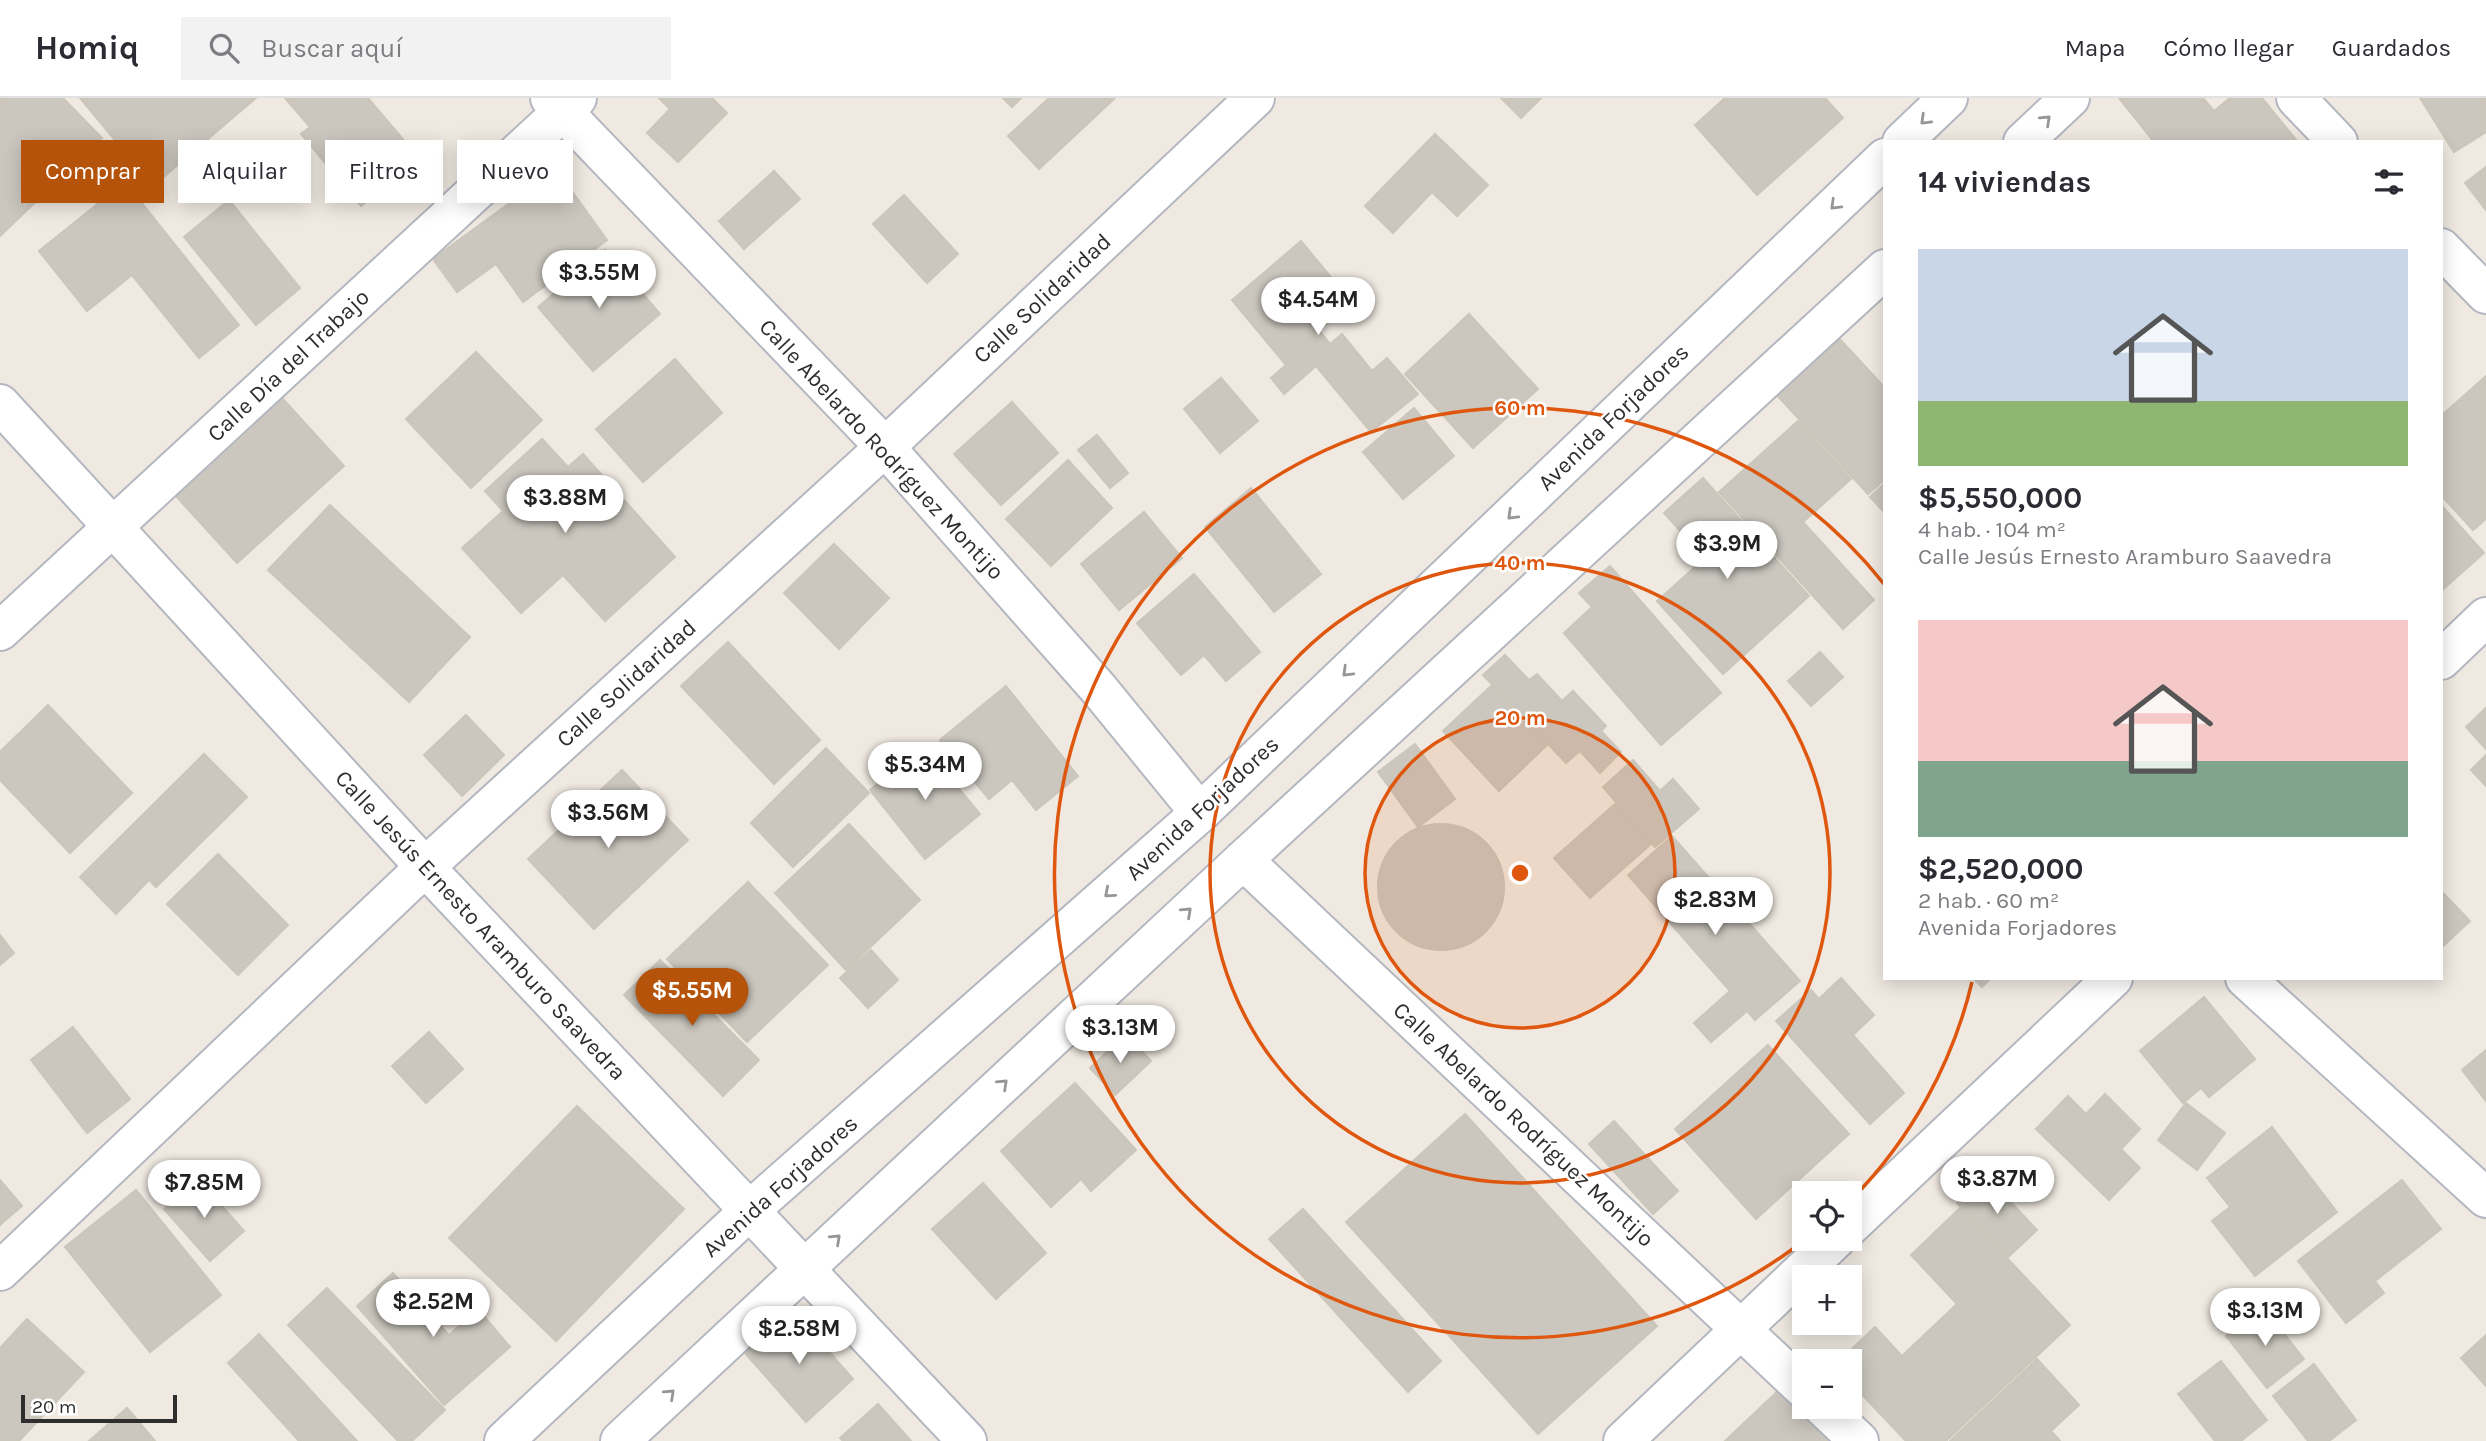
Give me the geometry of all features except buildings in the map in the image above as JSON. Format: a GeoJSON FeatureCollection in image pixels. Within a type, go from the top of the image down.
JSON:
{"type":"FeatureCollection","features":[{"type":"Feature","properties":{"kind":"street","name":"Calle Solidaridad"},"geometry":{"type":"LineString","coordinates":[[0,1270],[425,867],[885,447],[1255,98]]}},
{"type":"Feature","properties":{"kind":"street"},"geometry":{"type":"LineString","coordinates":[[1904,140],[1948,98]]}},
{"type":"Feature","properties":{"kind":"street"},"geometry":{"type":"LineString","coordinates":[[2025,140],[2070,98]]}},
{"type":"Feature","properties":{"kind":"street"},"geometry":{"type":"LineString","coordinates":[[2296,98],[2337,140]]}},
{"type":"Feature","properties":{"kind":"street","name":"Calle Abelardo Rodríguez Montijo"},"geometry":{"type":"LineString","coordinates":[[563,102],[885,447],[1098,688],[1200,813]]}},
{"type":"Feature","properties":{"kind":"street","name":"Calle Día del Trabajo"},"geometry":{"type":"LineString","coordinates":[[0,631],[563,102]]}},
{"type":"Feature","properties":{"kind":"street","name":"Avenida Forjadores"},"geometry":{"type":"LineString","coordinates":[[504,1441],[750,1210],[1200,813],[1883,160]]}},
{"type":"Feature","properties":{"kind":"street"},"geometry":{"type":"LineString","coordinates":[[2443,250],[2486,294]]}},
{"type":"Feature","properties":{"kind":"street"},"geometry":{"type":"LineString","coordinates":[[620,1441],[1243,860],[1883,271]]}},
{"type":"Feature","properties":{"kind":"street","name":"Calle Jesús Ernesto Aramburo Saavedra"},"geometry":{"type":"LineString","coordinates":[[0,404],[425,867],[967,1441]]}},
{"type":"Feature","properties":{"kind":"street"},"geometry":{"type":"LineString","coordinates":[[2443,658],[2486,617]]}},
{"type":"Feature","properties":{"kind":"street","name":"Calle Abelardo Rodríguez Montijo"},"geometry":{"type":"LineString","coordinates":[[1243,860],[1792,1378]]}},
{"type":"Feature","properties":{"kind":"street"},"geometry":{"type":"LineString","coordinates":[[1862,1216],[2111,980]]}},
{"type":"Feature","properties":{"kind":"street"},"geometry":{"type":"LineString","coordinates":[[2247,980],[2486,1198]]}},
{"type":"Feature","properties":{"kind":"street"},"geometry":{"type":"LineString","coordinates":[[1623,1441],[1823,1251]]}},
{"type":"Feature","properties":{"kind":"street"},"geometry":{"type":"LineString","coordinates":[[1836,1419],[1859,1441]]}}]}
